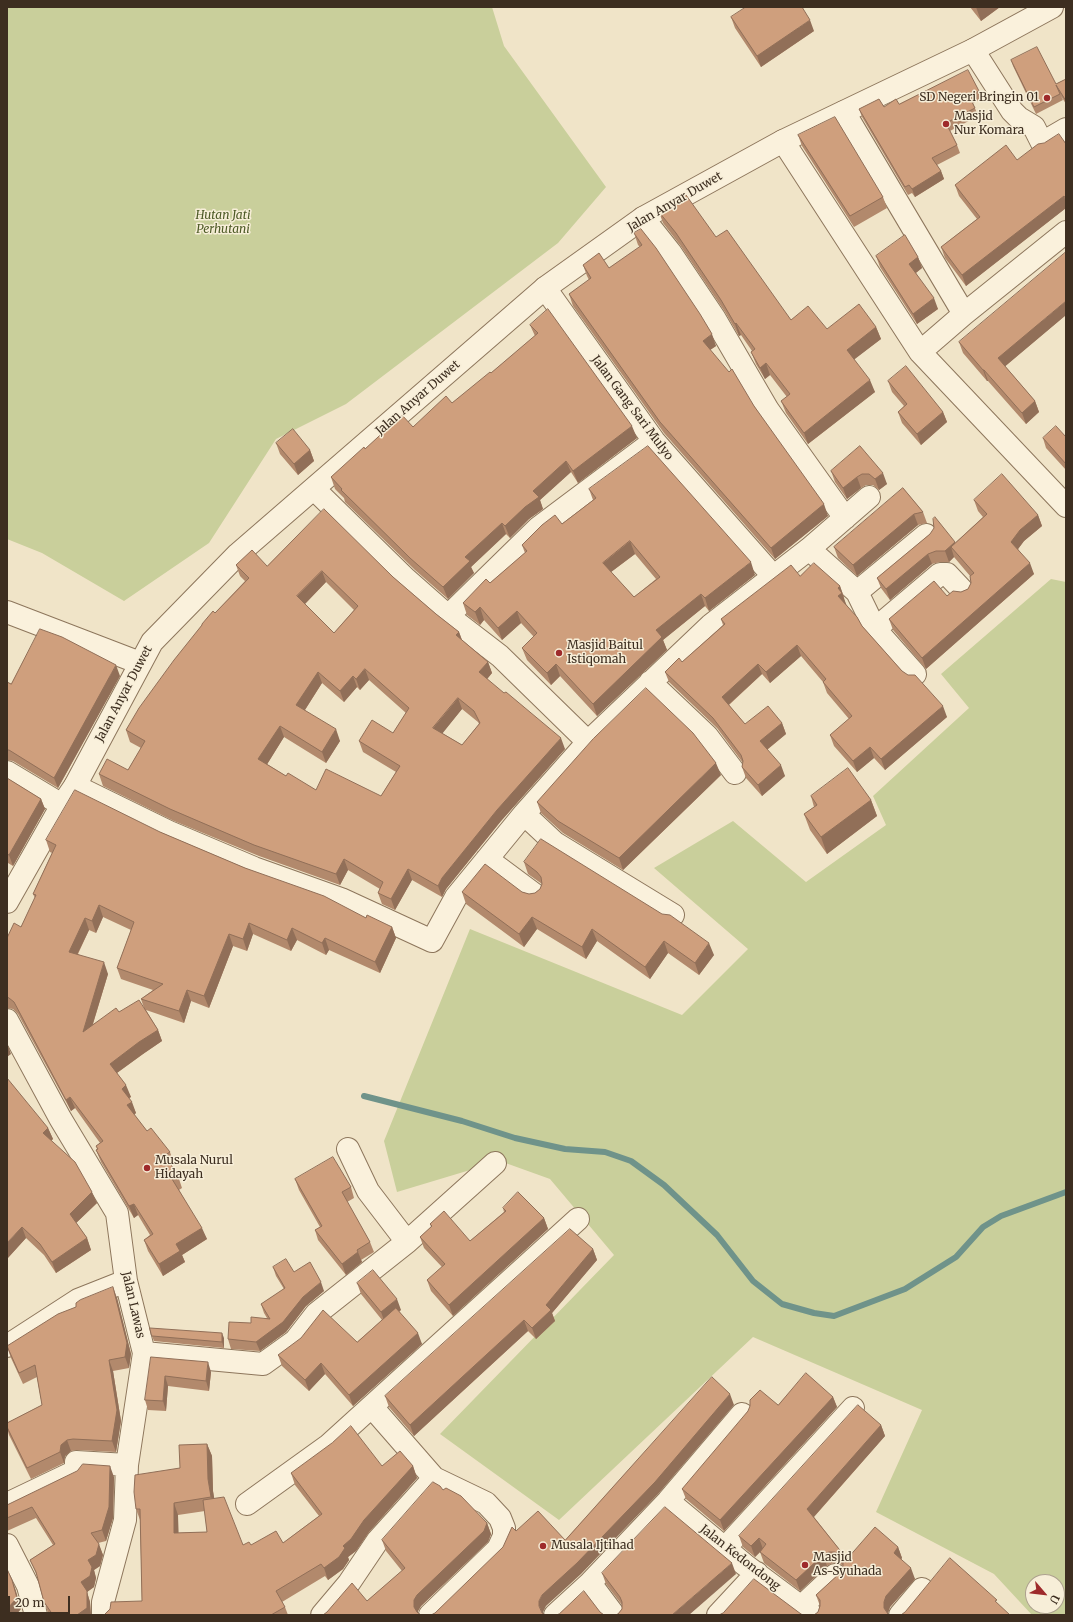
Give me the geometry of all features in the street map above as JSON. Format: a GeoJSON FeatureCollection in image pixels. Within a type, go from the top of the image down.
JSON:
{"type":"FeatureCollection","features":[{"type":"Feature","properties":{"kind":"street","name":"Jalan Anyar Duwet"},"geometry":{"type":"LineString","coordinates":[[7,902],[62,805],[75,786],[152,642],[238,554],[545,288],[643,218],[783,141],[973,50],[1052,7]]}},
{"type":"Feature","properties":{"kind":"street"},"geometry":{"type":"LineString","coordinates":[[973,50],[1012,111],[1019,118],[1034,127],[1042,143],[1066,129]]}},
{"type":"Feature","properties":{"kind":"street"},"geometry":{"type":"LineString","coordinates":[[844,112],[964,314]]}},
{"type":"Feature","properties":{"kind":"street"},"geometry":{"type":"LineString","coordinates":[[783,141],[920,352],[1066,506]]}},
{"type":"Feature","properties":{"kind":"street"},"geometry":{"type":"LineString","coordinates":[[643,218],[670,252],[715,319],[768,410],[845,518]]}},
{"type":"Feature","properties":{"kind":"street"},"geometry":{"type":"LineString","coordinates":[[920,352],[964,314],[1066,232]]}},
{"type":"Feature","properties":{"kind":"street","name":"Jalan Gang Sari Mulyo"},"geometry":{"type":"LineString","coordinates":[[545,288],[654,440],[774,577]]}},
{"type":"Feature","properties":{"kind":"street"},"geometry":{"type":"LineString","coordinates":[[448,616],[538,528],[654,440]]}},
{"type":"Feature","properties":{"kind":"street"},"geometry":{"type":"LineString","coordinates":[[314,488],[406,579],[448,616],[500,656],[588,742]]}},
{"type":"Feature","properties":{"kind":"street"},"geometry":{"type":"LineString","coordinates":[[75,786],[169,832],[254,868],[341,899],[432,941],[456,897],[524,814],[588,742],[711,625],[809,549],[869,497]]}},
{"type":"Feature","properties":{"kind":"street"},"geometry":{"type":"LineString","coordinates":[[857,592],[926,535]]}},
{"type":"Feature","properties":{"kind":"street"},"geometry":{"type":"LineString","coordinates":[[809,549],[857,592],[876,629],[915,674]]}},
{"type":"Feature","properties":{"kind":"street"},"geometry":{"type":"LineString","coordinates":[[876,629],[940,574],[947,574],[963,591]]}},
{"type":"Feature","properties":{"kind":"street"},"geometry":{"type":"LineString","coordinates":[[7,612],[140,663]]}},
{"type":"Feature","properties":{"kind":"street"},"geometry":{"type":"LineString","coordinates":[[650,682],[707,736],[734,773]]}},
{"type":"Feature","properties":{"kind":"street"},"geometry":{"type":"LineString","coordinates":[[7,772],[62,805]]}},
{"type":"Feature","properties":{"kind":"street"},"geometry":{"type":"LineString","coordinates":[[524,814],[555,842],[673,915]]}},
{"type":"Feature","properties":{"kind":"street"},"geometry":{"type":"LineString","coordinates":[[487,859],[534,894]]}},
{"type":"Feature","properties":{"kind":"street","name":"Jalan Lawas"},"geometry":{"type":"LineString","coordinates":[[7,1020],[60,1118],[117,1213],[126,1281],[144,1353],[127,1465],[124,1520],[103,1602],[103,1615]]}},
{"type":"Feature","properties":{"kind":"street"},"geometry":{"type":"LineString","coordinates":[[348,1149],[368,1191],[407,1242]]}},
{"type":"Feature","properties":{"kind":"street"},"geometry":{"type":"LineString","coordinates":[[144,1353],[263,1364],[296,1341],[316,1314],[407,1242],[495,1163]]}},
{"type":"Feature","properties":{"kind":"street"},"geometry":{"type":"LineString","coordinates":[[247,1504],[329,1444],[372,1407],[578,1219]]}},
{"type":"Feature","properties":{"kind":"street"},"geometry":{"type":"LineString","coordinates":[[7,1346],[78,1300],[126,1281]]}},
{"type":"Feature","properties":{"kind":"street"},"geometry":{"type":"LineString","coordinates":[[372,1407],[434,1478],[486,1502],[500,1518],[504,1528],[504,1536],[498,1549],[430,1615]]}},
{"type":"Feature","properties":{"kind":"street"},"geometry":{"type":"LineString","coordinates":[[724,1548],[853,1408]]}},
{"type":"Feature","properties":{"kind":"street"},"geometry":{"type":"LineString","coordinates":[[555,1615],[590,1583],[668,1501],[742,1414]]}},
{"type":"Feature","properties":{"kind":"street"},"geometry":{"type":"LineString","coordinates":[[7,1504],[76,1471],[76,1462],[127,1465]]}},
{"type":"Feature","properties":{"kind":"street"},"geometry":{"type":"LineString","coordinates":[[322,1615],[349,1583],[378,1540],[434,1478]]}},
{"type":"Feature","properties":{"kind":"street","name":"Jalan Kedondong"},"geometry":{"type":"LineString","coordinates":[[668,1501],[724,1548],[807,1611]]}},
{"type":"Feature","properties":{"kind":"street"},"geometry":{"type":"LineString","coordinates":[[7,1545],[28,1586],[36,1615]]}},
{"type":"Feature","properties":{"kind":"street"},"geometry":{"type":"LineString","coordinates":[[718,1615],[757,1573]]}},
{"type":"Feature","properties":{"kind":"street"},"geometry":{"type":"LineString","coordinates":[[807,1611],[835,1575]]}},
{"type":"Feature","properties":{"kind":"street"},"geometry":{"type":"LineString","coordinates":[[590,1583],[614,1615]]}},
{"type":"Feature","properties":{"kind":"street"},"geometry":{"type":"LineString","coordinates":[[900,1615],[922,1589]]}},
{"type":"Feature","properties":{"kind":"green space","name":"Hutan Jati Perhutani"},"geometry":{"type":"Polygon","coordinates":[[[7,7],[492,7],[504,46],[606,187],[558,243],[346,404],[276,439],[209,543],[124,601],[42,553],[7,539],[7,7]]]}},
{"type":"Feature","properties":{"kind":"green space"},"geometry":{"type":"Polygon","coordinates":[[[1051,579],[1066,582],[1066,1615],[1031,1614],[1065,1614],[1065,1574],[1025,1574],[1025,1607],[994,1574],[876,1512],[922,1410],[753,1337],[559,1520],[440,1434],[614,1255],[550,1179],[500,1161],[397,1192],[384,1141],[470,929],[682,1015],[748,949],[654,868],[733,821],[806,882],[886,825],[873,796],[969,708],[941,674],[1051,579]]]}},
{"type":"Feature","properties":{"kind":"building"},"geometry":{"type":"Polygon","coordinates":[[[746,7],[802,7],[810,20],[757,56],[731,17],[746,7]]]}},
{"type":"Feature","properties":{"kind":"building"},"geometry":{"type":"Polygon","coordinates":[[[1037,47],[1056,84],[1066,79],[1066,101],[1056,85],[1060,94],[1034,107],[1011,60],[1037,47]]]}},
{"type":"Feature","properties":{"kind":"building"},"geometry":{"type":"Polygon","coordinates":[[[968,70],[979,91],[969,96],[975,108],[946,123],[957,145],[932,158],[941,171],[912,189],[909,185],[905,187],[859,109],[879,99],[884,107],[896,99],[899,104],[968,70]]]}},
{"type":"Feature","properties":{"kind":"building"},"geometry":{"type":"Polygon","coordinates":[[[835,117],[883,197],[850,216],[798,135],[835,117]]]}},
{"type":"Feature","properties":{"kind":"building"},"geometry":{"type":"Polygon","coordinates":[[[1059,134],[1066,144],[1066,196],[1064,196],[962,275],[941,247],[980,217],[955,185],[1006,145],[1017,160],[1038,144],[1044,143],[1059,134]]]}},
{"type":"Feature","properties":{"kind":"building"},"geometry":{"type":"Polygon","coordinates":[[[686,195],[716,237],[727,230],[791,320],[808,306],[827,329],[859,304],[876,327],[847,350],[870,380],[804,433],[781,401],[790,394],[766,363],[760,368],[751,352],[755,349],[736,323],[735,324],[721,300],[676,233],[659,212],[686,195]]]}},
{"type":"Feature","properties":{"kind":"building"},"geometry":{"type":"Polygon","coordinates":[[[641,229],[656,248],[712,334],[703,341],[729,372],[732,369],[754,406],[824,504],[771,548],[660,422],[569,294],[591,278],[583,265],[599,253],[609,268],[642,245],[634,233],[641,229]]]}},
{"type":"Feature","properties":{"kind":"building"},"geometry":{"type":"Polygon","coordinates":[[[905,235],[918,257],[909,264],[934,298],[913,314],[876,256],[905,235]]]}},
{"type":"Feature","properties":{"kind":"building"},"geometry":{"type":"Polygon","coordinates":[[[1066,252],[1066,301],[998,358],[1035,401],[1022,413],[959,342],[1066,252]]]}},
{"type":"Feature","properties":{"kind":"building"},"geometry":{"type":"Polygon","coordinates":[[[548,309],[632,426],[573,471],[566,461],[533,491],[539,497],[525,507],[505,526],[502,523],[465,557],[470,561],[443,587],[410,558],[341,490],[342,489],[331,477],[364,447],[365,449],[402,415],[413,427],[446,396],[452,403],[490,372],[491,373],[538,333],[530,325],[548,309]]]}},
{"type":"Feature","properties":{"kind":"building"},"geometry":{"type":"Polygon","coordinates":[[[906,366],[943,412],[917,434],[898,412],[907,404],[888,381],[906,366]]]}},
{"type":"Feature","properties":{"kind":"building"},"geometry":{"type":"Polygon","coordinates":[[[1056,426],[1066,437],[1066,464],[1043,438],[1056,426]]]}},
{"type":"Feature","properties":{"kind":"building"},"geometry":{"type":"Polygon","coordinates":[[[293,429],[310,450],[294,464],[276,443],[293,429]]]}},
{"type":"Feature","properties":{"kind":"building"},"geometry":{"type":"Polygon","coordinates":[[[648,446],[751,562],[705,598],[701,594],[656,630],[662,637],[593,704],[556,664],[547,673],[522,648],[537,633],[517,611],[498,628],[480,607],[475,612],[463,603],[486,579],[490,583],[527,551],[522,545],[542,525],[555,515],[562,524],[596,498],[589,489],[648,446]],[[630,541],[603,563],[634,597],[660,577],[630,541]]]}},
{"type":"Feature","properties":{"kind":"building"},"geometry":{"type":"Polygon","coordinates":[[[860,446],[883,473],[875,479],[869,474],[862,474],[843,488],[831,471],[860,446]]]}},
{"type":"Feature","properties":{"kind":"building"},"geometry":{"type":"Polygon","coordinates":[[[1002,474],[1038,515],[1020,530],[1011,542],[1030,563],[922,658],[889,619],[934,581],[947,596],[953,591],[961,592],[968,589],[971,583],[970,576],[974,573],[951,547],[987,514],[974,500],[1002,474]]]}},
{"type":"Feature","properties":{"kind":"building"},"geometry":{"type":"Polygon","coordinates":[[[903,488],[923,512],[914,514],[853,565],[834,547],[903,488]]]}},
{"type":"Feature","properties":{"kind":"building"},"geometry":{"type":"Polygon","coordinates":[[[324,509],[393,577],[459,632],[456,635],[488,662],[479,672],[504,693],[506,692],[561,738],[497,810],[442,878],[438,886],[408,869],[391,899],[378,893],[383,882],[344,859],[336,874],[254,845],[170,809],[99,774],[107,759],[128,770],[145,741],[126,730],[139,708],[202,624],[213,611],[215,613],[249,578],[236,565],[252,550],[267,566],[324,509]],[[322,571],[297,596],[334,633],[358,606],[322,571]],[[365,669],[356,679],[353,676],[340,691],[318,672],[296,705],[336,729],[322,752],[280,726],[258,759],[286,776],[288,773],[316,790],[326,769],[381,796],[400,766],[359,741],[372,720],[393,733],[409,708],[365,669]],[[458,698],[433,728],[462,745],[480,723],[474,711],[458,698]]]}},
{"type":"Feature","properties":{"kind":"building"},"geometry":{"type":"Polygon","coordinates":[[[935,517],[955,542],[945,551],[936,551],[928,554],[886,589],[877,578],[930,534],[934,528],[933,519],[935,517]]]}},
{"type":"Feature","properties":{"kind":"building"},"geometry":{"type":"Polygon","coordinates":[[[814,563],[840,586],[838,588],[842,593],[838,596],[857,617],[862,626],[902,671],[908,675],[915,675],[943,706],[881,759],[870,747],[853,761],[830,735],[852,716],[823,682],[826,679],[797,645],[766,672],[758,664],[722,697],[745,724],[768,706],[782,723],[760,741],[781,765],[758,785],[742,767],[743,761],[741,755],[713,718],[665,672],[679,658],[682,662],[725,624],[721,619],[791,565],[800,576],[814,563]]]}},
{"type":"Feature","properties":{"kind":"building"},"geometry":{"type":"Polygon","coordinates":[[[40,629],[62,637],[116,665],[54,778],[7,750],[7,682],[11,684],[40,629]]]}},
{"type":"Feature","properties":{"kind":"building"},"geometry":{"type":"Polygon","coordinates":[[[646,688],[693,733],[716,763],[619,858],[558,821],[537,802],[593,739],[646,688]]]}},
{"type":"Feature","properties":{"kind":"building"},"geometry":{"type":"Polygon","coordinates":[[[848,768],[871,800],[821,837],[804,814],[817,805],[811,796],[848,768]]]}},
{"type":"Feature","properties":{"kind":"building"},"geometry":{"type":"Polygon","coordinates":[[[7,778],[41,799],[9,855],[7,854],[7,778]]]}},
{"type":"Feature","properties":{"kind":"building"},"geometry":{"type":"Polygon","coordinates":[[[75,790],[160,832],[245,868],[324,896],[366,918],[367,915],[392,927],[375,962],[325,938],[322,943],[292,928],[287,940],[249,923],[243,939],[229,934],[204,996],[187,990],[179,1011],[141,999],[163,984],[117,968],[134,922],[99,905],[92,921],[85,918],[69,952],[104,962],[83,1032],[116,1008],[119,1012],[139,1000],[158,1030],[110,1064],[126,1085],[122,1089],[132,1102],[127,1105],[147,1131],[151,1128],[170,1152],[165,1155],[178,1176],[172,1179],[202,1228],[176,1244],[180,1251],[159,1264],[144,1240],[153,1234],[134,1204],[129,1206],[96,1150],[98,1149],[96,1146],[103,1141],[70,1097],[66,1100],[14,1002],[7,997],[7,938],[14,923],[21,927],[36,895],[33,894],[56,845],[46,840],[75,790]]]}},
{"type":"Feature","properties":{"kind":"building"},"geometry":{"type":"Polygon","coordinates":[[[541,839],[662,914],[670,915],[709,943],[695,963],[664,941],[645,967],[592,929],[582,947],[532,917],[519,934],[462,892],[485,864],[522,892],[529,894],[535,893],[540,889],[542,884],[541,877],[524,862],[541,839]]]}},
{"type":"Feature","properties":{"kind":"building"},"geometry":{"type":"Polygon","coordinates":[[[7,1078],[48,1128],[43,1133],[75,1162],[92,1192],[70,1214],[87,1238],[52,1262],[40,1244],[22,1227],[7,1243],[7,1078]]]}},
{"type":"Feature","properties":{"kind":"building"},"geometry":{"type":"Polygon","coordinates":[[[333,1157],[351,1187],[342,1192],[370,1242],[357,1250],[358,1252],[342,1264],[315,1230],[322,1226],[295,1179],[333,1157]]]}},
{"type":"Feature","properties":{"kind":"building"},"geometry":{"type":"Polygon","coordinates":[[[518,1192],[544,1218],[449,1305],[427,1280],[445,1264],[420,1237],[432,1226],[430,1224],[444,1211],[470,1241],[506,1211],[503,1208],[518,1192]]]}},
{"type":"Feature","properties":{"kind":"building"},"geometry":{"type":"Polygon","coordinates":[[[570,1229],[593,1249],[546,1305],[551,1310],[532,1328],[524,1320],[410,1425],[385,1396],[570,1229]]]}},
{"type":"Feature","properties":{"kind":"building"},"geometry":{"type":"Polygon","coordinates":[[[286,1259],[294,1272],[310,1262],[321,1282],[303,1297],[283,1322],[256,1342],[228,1339],[229,1322],[251,1323],[251,1317],[270,1319],[261,1304],[285,1288],[273,1267],[286,1259]]]}},
{"type":"Feature","properties":{"kind":"building"},"geometry":{"type":"Polygon","coordinates":[[[373,1270],[397,1299],[381,1312],[357,1283],[373,1270]]]}},
{"type":"Feature","properties":{"kind":"building"},"geometry":{"type":"Polygon","coordinates":[[[113,1287],[127,1343],[125,1357],[109,1360],[117,1410],[112,1441],[67,1440],[61,1445],[60,1452],[27,1468],[7,1427],[7,1423],[42,1405],[35,1365],[19,1373],[7,1346],[58,1314],[76,1307],[76,1303],[80,1300],[113,1287]]]}},
{"type":"Feature","properties":{"kind":"building"},"geometry":{"type":"Polygon","coordinates":[[[396,1308],[418,1333],[349,1395],[321,1363],[305,1380],[278,1355],[301,1338],[323,1310],[357,1342],[396,1308]]]}},
{"type":"Feature","properties":{"kind":"building"},"geometry":{"type":"Polygon","coordinates":[[[150,1328],[222,1333],[222,1342],[152,1336],[150,1328]]]}},
{"type":"Feature","properties":{"kind":"building"},"geometry":{"type":"Polygon","coordinates":[[[151,1357],[208,1362],[206,1381],[165,1376],[163,1401],[145,1400],[151,1357]]]}},
{"type":"Feature","properties":{"kind":"building"},"geometry":{"type":"Polygon","coordinates":[[[806,1373],[833,1397],[720,1520],[682,1489],[748,1411],[750,1400],[760,1390],[778,1405],[806,1373]]]}},
{"type":"Feature","properties":{"kind":"building"},"geometry":{"type":"Polygon","coordinates":[[[712,1377],[730,1394],[655,1482],[577,1563],[542,1595],[539,1601],[539,1606],[542,1613],[546,1615],[431,1615],[435,1613],[503,1547],[512,1527],[516,1531],[538,1511],[565,1540],[712,1377]]]}},
{"type":"Feature","properties":{"kind":"building"},"geometry":{"type":"Polygon","coordinates":[[[858,1405],[881,1425],[807,1509],[847,1559],[875,1527],[898,1547],[894,1553],[911,1568],[886,1596],[884,1608],[888,1614],[891,1615],[814,1615],[818,1612],[820,1606],[820,1600],[816,1595],[840,1573],[843,1568],[843,1562],[840,1555],[835,1552],[829,1552],[823,1555],[796,1580],[760,1552],[766,1544],[759,1538],[751,1546],[739,1536],[858,1405]]]}},
{"type":"Feature","properties":{"kind":"building"},"geometry":{"type":"Polygon","coordinates":[[[351,1426],[382,1466],[400,1451],[413,1466],[364,1520],[351,1539],[343,1546],[345,1548],[339,1557],[324,1568],[321,1564],[276,1591],[285,1607],[271,1615],[105,1615],[110,1609],[111,1602],[142,1601],[140,1509],[136,1509],[134,1492],[135,1475],[180,1468],[179,1445],[207,1444],[208,1479],[211,1497],[174,1503],[174,1533],[207,1532],[203,1500],[224,1497],[243,1545],[249,1542],[251,1545],[276,1531],[283,1543],[322,1514],[291,1473],[332,1443],[351,1426]]]}},
{"type":"Feature","properties":{"kind":"building"},"geometry":{"type":"Polygon","coordinates":[[[83,1464],[110,1466],[109,1507],[102,1530],[91,1533],[99,1544],[96,1555],[88,1560],[92,1567],[90,1576],[81,1582],[87,1591],[87,1608],[77,1615],[53,1615],[44,1602],[36,1572],[30,1560],[55,1544],[32,1507],[7,1518],[7,1505],[77,1471],[83,1464]]]}},
{"type":"Feature","properties":{"kind":"building"},"geometry":{"type":"Polygon","coordinates":[[[433,1482],[440,1486],[443,1490],[446,1488],[461,1496],[487,1523],[484,1531],[417,1595],[414,1600],[414,1607],[421,1615],[323,1615],[352,1583],[367,1601],[405,1568],[382,1540],[433,1482]]]}},
{"type":"Feature","properties":{"kind":"building"},"geometry":{"type":"Polygon","coordinates":[[[665,1507],[732,1563],[672,1615],[615,1615],[622,1609],[622,1602],[602,1573],[665,1507]]]}},
{"type":"Feature","properties":{"kind":"building"},"geometry":{"type":"Polygon","coordinates":[[[950,1558],[997,1600],[995,1601],[1010,1615],[901,1615],[950,1558]]]}},
{"type":"Feature","properties":{"kind":"building"},"geometry":{"type":"Polygon","coordinates":[[[7,1569],[17,1598],[7,1609],[7,1569]]]}},
{"type":"Feature","properties":{"kind":"building"},"geometry":{"type":"Polygon","coordinates":[[[754,1579],[803,1615],[719,1615],[723,1613],[754,1579]]]}},
{"type":"Feature","properties":{"kind":"building"},"geometry":{"type":"Polygon","coordinates":[[[584,1591],[604,1615],[556,1615],[559,1614],[584,1591]]]}},
{"type":"Feature","properties":{"kind":"waterway"},"geometry":{"type":"LineString","coordinates":[[364,1096],[462,1121],[515,1138],[565,1149],[605,1152],[631,1161],[664,1185],[717,1235],[753,1281],[782,1304],[814,1313],[834,1316],[905,1289],[956,1257],[983,1227],[1001,1216],[1066,1192]]}},
{"type":"Feature","properties":{"kind":"place","name":"SD Negeri Bringin 01"},"geometry":{"type":"Point","coordinates":[1047,98]}},
{"type":"Feature","properties":{"kind":"place","name":"Masjid Nur Komara"},"geometry":{"type":"Point","coordinates":[946,124]}},
{"type":"Feature","properties":{"kind":"place","name":"Masjid Baitul Istiqomah"},"geometry":{"type":"Point","coordinates":[559,653]}},
{"type":"Feature","properties":{"kind":"place","name":"Musala Nurul Hidayah"},"geometry":{"type":"Point","coordinates":[147,1168]}},
{"type":"Feature","properties":{"kind":"place","name":"Musala Ijtihad"},"geometry":{"type":"Point","coordinates":[543,1546]}},
{"type":"Feature","properties":{"kind":"place","name":"Masjid As-Syuhada"},"geometry":{"type":"Point","coordinates":[805,1565]}}]}
